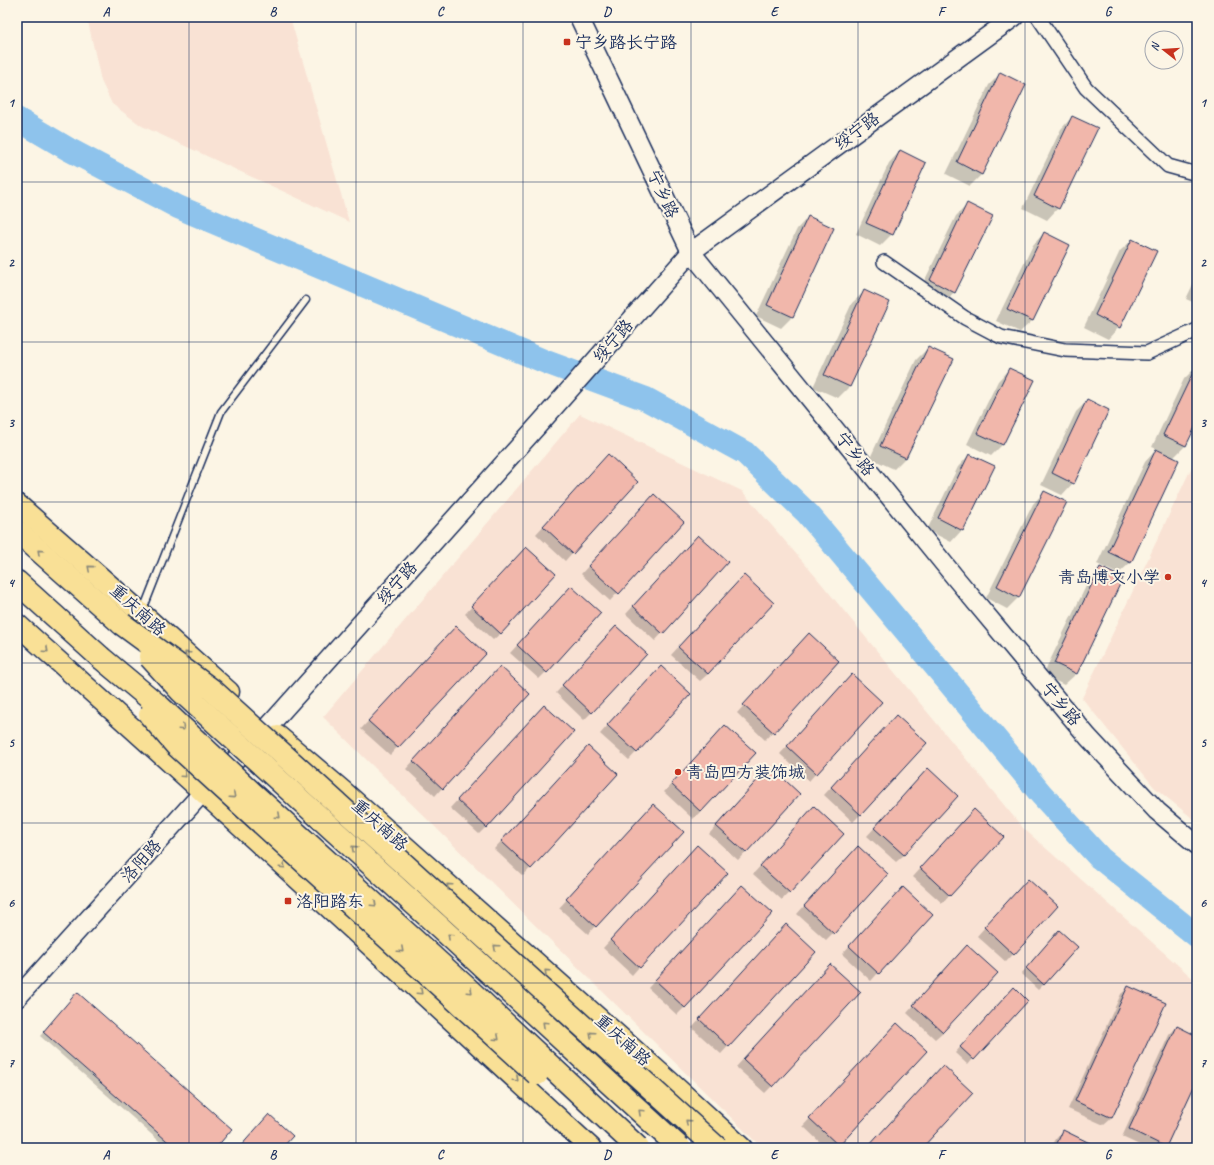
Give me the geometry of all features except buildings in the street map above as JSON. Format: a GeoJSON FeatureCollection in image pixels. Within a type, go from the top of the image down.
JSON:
{"type":"FeatureCollection","features":[{"type":"Feature","properties":{"kind":"highway"},"geometry":{"type":"LineString","coordinates":[[17,531],[122,624],[212,690],[717,1148]]}},
{"type":"Feature","properties":{"kind":"highway"},"geometry":{"type":"LineString","coordinates":[[17,582],[160,707],[474,995],[638,1148]]}},
{"type":"Feature","properties":{"kind":"highway"},"geometry":{"type":"LineString","coordinates":[[122,624],[181,691],[680,1148]]}},
{"type":"Feature","properties":{"kind":"highway"},"geometry":{"type":"LineString","coordinates":[[100,656],[176,745],[618,1148]]}},
{"type":"Feature","properties":{"kind":"main road","name":"重庆南路"},"geometry":{"type":"LineString","coordinates":[[17,504],[652,1065],[742,1148]]}},
{"type":"Feature","properties":{"kind":"main road"},"geometry":{"type":"LineString","coordinates":[[17,624],[203,792],[591,1148]]}},
{"type":"Feature","properties":{"kind":"street","name":"宁乡路"},"geometry":{"type":"LineString","coordinates":[[579,17],[690,252],[1088,738],[1157,811],[1197,845]]}},
{"type":"Feature","properties":{"kind":"street","name":"绥宁路"},"geometry":{"type":"LineString","coordinates":[[268,727],[549,413],[690,252],[1014,17]]}},
{"type":"Feature","properties":{"kind":"street"},"geometry":{"type":"LineString","coordinates":[[1038,17],[1086,88],[1168,166],[1197,174]]}},
{"type":"Feature","properties":{"kind":"street"},"geometry":{"type":"LineString","coordinates":[[884,262],[965,318],[1001,337],[1065,350],[1147,353],[1197,330]]}},
{"type":"Feature","properties":{"kind":"street","name":"洛阳路"},"geometry":{"type":"LineString","coordinates":[[18,997],[203,792],[268,727]]}},
{"type":"Feature","properties":{"kind":"lane"},"geometry":{"type":"LineString","coordinates":[[141,613],[221,412],[306,300]]}},
{"type":"Feature","properties":{"kind":"shaded area"},"geometry":{"type":"Polygon","coordinates":[[[87,17],[290,17],[349,222],[142,126],[112,104],[101,81],[87,17]]]}},
{"type":"Feature","properties":{"kind":"shaded area","name":"青岛四方装饰城"},"geometry":{"type":"Polygon","coordinates":[[[580,414],[742,491],[816,577],[1023,828],[1197,982],[1197,1148],[762,1148],[323,717],[580,414]]]}},
{"type":"Feature","properties":{"kind":"shaded area","name":"青岛博文小学"},"geometry":{"type":"Polygon","coordinates":[[[1197,456],[1197,822],[1154,787],[1082,698],[1197,456]]]}},
{"type":"Feature","properties":{"kind":"waterway"},"geometry":{"type":"LineString","coordinates":[[17,119],[68,149],[178,207],[546,362],[646,399],[745,453],[808,514],[1041,794],[1100,858],[1197,936]]}},
{"type":"Feature","properties":{"kind":"place","name":"宁乡路长宁路"},"geometry":{"type":"Point","coordinates":[567,42]}},
{"type":"Feature","properties":{"kind":"place","name":"青岛博文小学"},"geometry":{"type":"Point","coordinates":[1168,577]}},
{"type":"Feature","properties":{"kind":"place","name":"青岛四方装饰城"},"geometry":{"type":"Point","coordinates":[678,772]}},
{"type":"Feature","properties":{"kind":"place","name":"洛阳路东"},"geometry":{"type":"Point","coordinates":[288,901]}}]}
